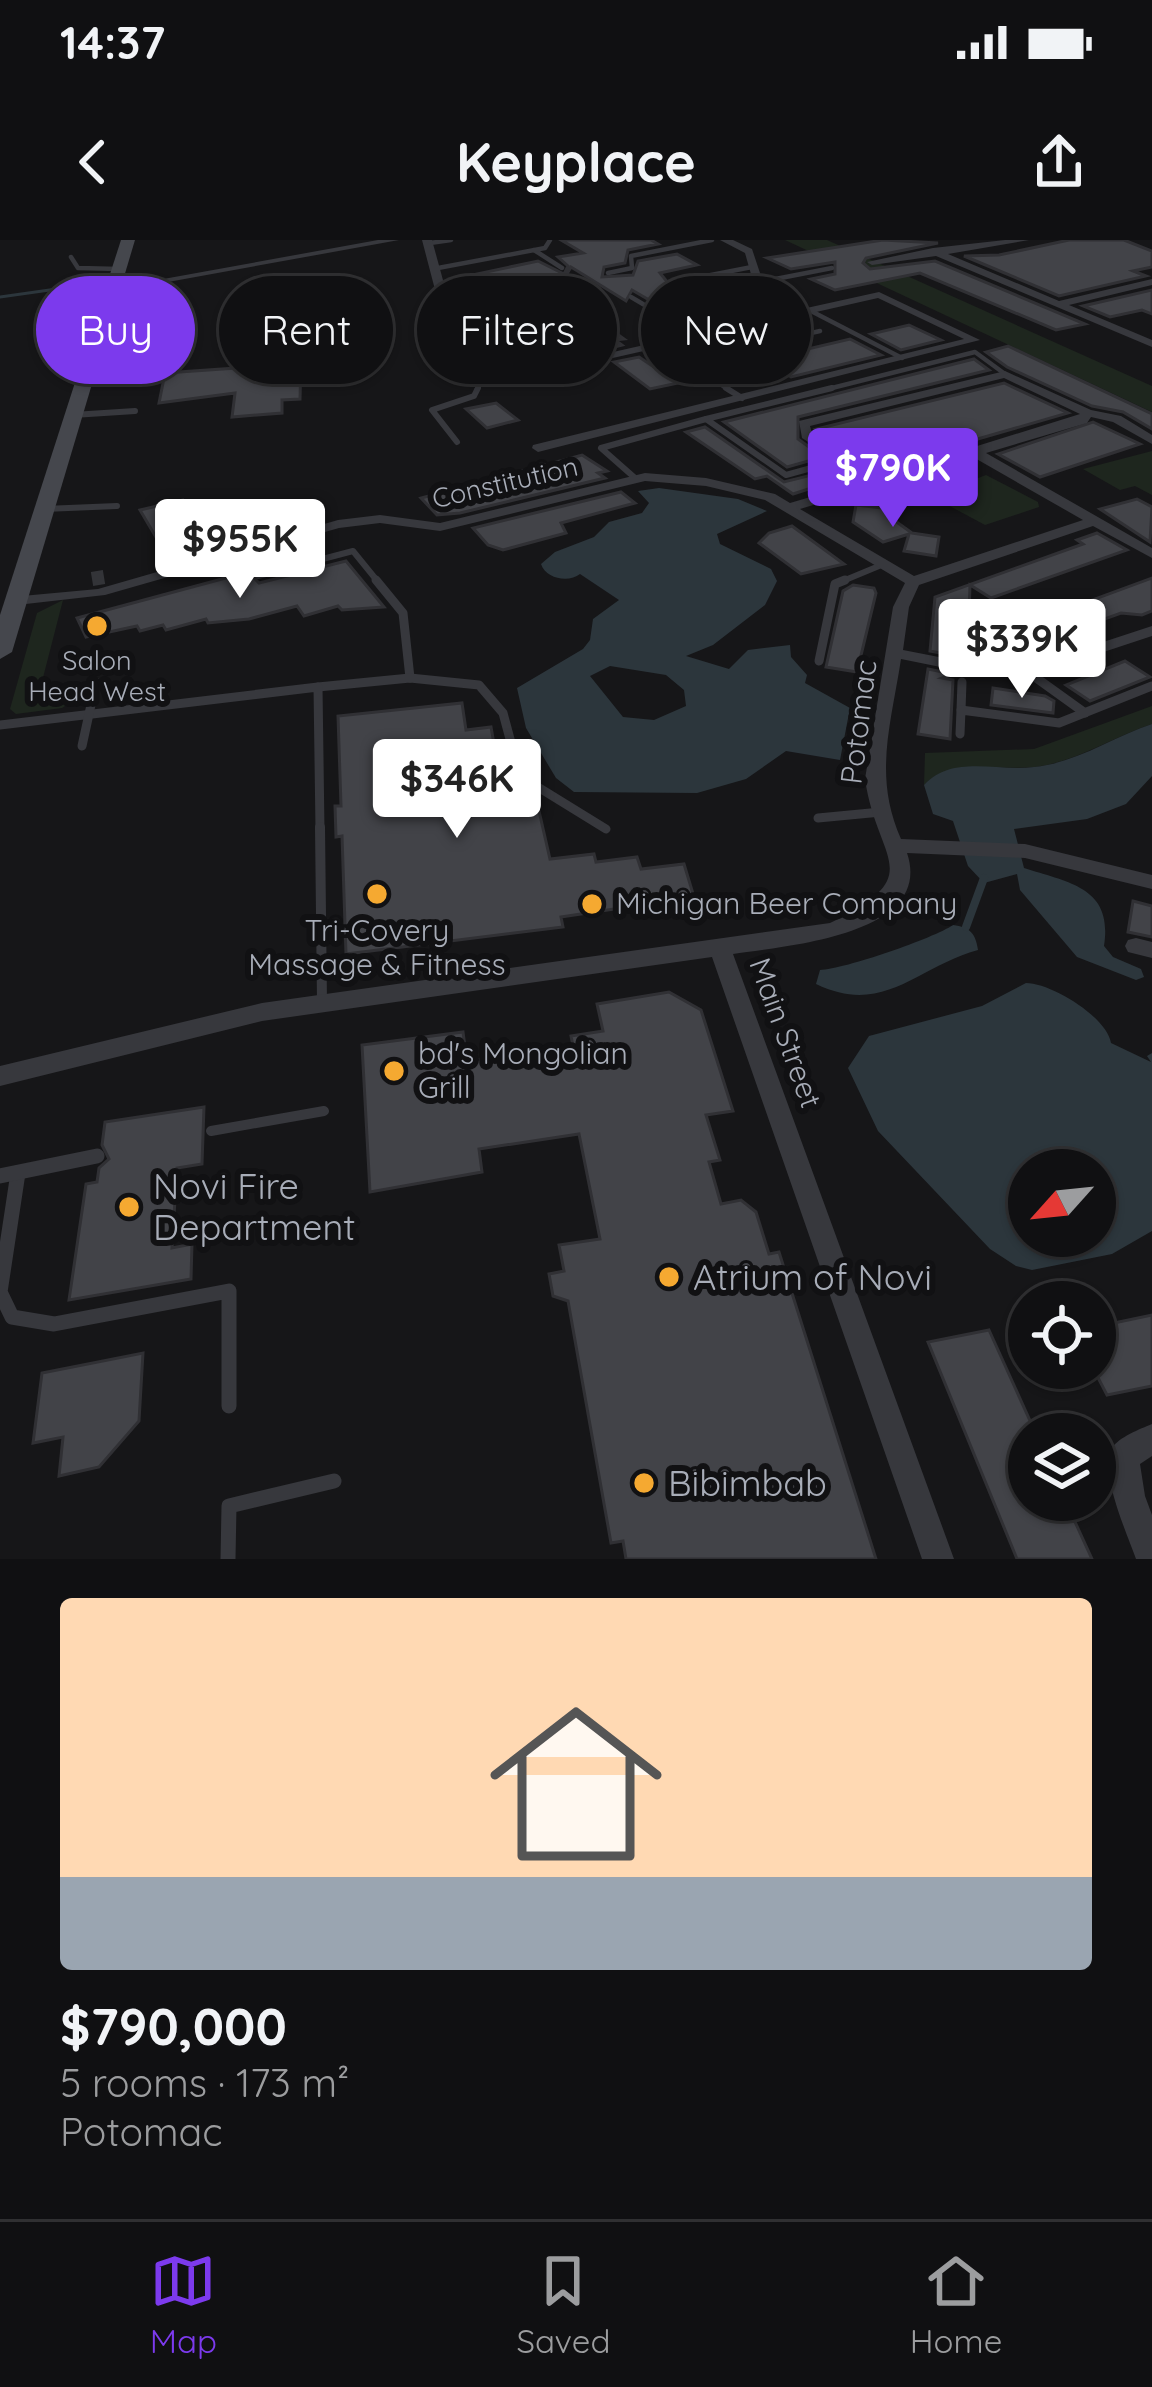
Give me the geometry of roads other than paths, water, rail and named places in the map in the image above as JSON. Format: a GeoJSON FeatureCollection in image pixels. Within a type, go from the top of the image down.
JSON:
{"type":"FeatureCollection","features":[{"type":"Feature","properties":{"kind":"main road"},"geometry":{"type":"LineString","coordinates":[[117,276],[128,240]]}},
{"type":"Feature","properties":{"kind":"main road"},"geometry":{"type":"LineString","coordinates":[[0,652],[83,384]]}},
{"type":"Feature","properties":{"kind":"street"},"geometry":{"type":"LineString","coordinates":[[141,276],[394,240]]}},
{"type":"Feature","properties":{"kind":"street"},"geometry":{"type":"LineString","coordinates":[[725,240],[747,250],[754,276]]}},
{"type":"Feature","properties":{"kind":"street"},"geometry":{"type":"LineString","coordinates":[[872,262],[1021,240]]}},
{"type":"Feature","properties":{"kind":"street"},"geometry":{"type":"LineString","coordinates":[[429,242],[439,276]]}},
{"type":"Feature","properties":{"kind":"street"},"geometry":{"type":"LineString","coordinates":[[933,251],[1152,344]]}},
{"type":"Feature","properties":{"kind":"street"},"geometry":{"type":"LineString","coordinates":[[1059,304],[1152,282]]}},
{"type":"Feature","properties":{"kind":"street"},"geometry":{"type":"LineString","coordinates":[[538,448],[974,340],[879,295],[811,311]]}},
{"type":"Feature","properties":{"kind":"street"},"geometry":{"type":"LineString","coordinates":[[879,481],[806,435],[803,424],[1005,374],[1087,412],[1117,419],[1152,440]]}},
{"type":"Feature","properties":{"kind":"street"},"geometry":{"type":"LineString","coordinates":[[792,507],[1083,420],[1087,412]]}},
{"type":"Feature","properties":{"kind":"street"},"geometry":{"type":"LineString","coordinates":[[974,452],[1152,554]]}},
{"type":"Feature","properties":{"kind":"street"},"geometry":{"type":"LineString","coordinates":[[635,478],[706,482],[792,507],[879,566],[913,582],[1094,520]]}},
{"type":"Feature","properties":{"kind":"street","name":"Constitution"},"geometry":{"type":"LineString","coordinates":[[19,592],[171,574],[176,567],[338,524],[380,519],[440,526],[635,478]]}},
{"type":"Feature","properties":{"kind":"street","name":"Potomac"},"geometry":{"type":"LineString","coordinates":[[898,846],[881,812],[874,779],[901,607],[913,582]]}},
{"type":"Feature","properties":{"kind":"street"},"geometry":{"type":"LineString","coordinates":[[894,653],[980,670],[1028,671],[1152,631]]}},
{"type":"Feature","properties":{"kind":"street"},"geometry":{"type":"LineString","coordinates":[[720,947],[834,931],[862,919],[883,906],[898,884],[898,846],[1025,851],[1152,882]]}},
{"type":"Feature","properties":{"kind":"street","name":"Main Street"},"geometry":{"type":"LineString","coordinates":[[0,1076],[322,1002],[720,947],[938,1559]]}},
{"type":"Feature","properties":{"kind":"street"},"geometry":{"type":"LineString","coordinates":[[1152,1438],[1124,1456],[1129,1496],[1152,1558]]}},
{"type":"Feature","properties":{"kind":"lane"},"geometry":{"type":"LineString","coordinates":[[429,242],[451,240]]}},
{"type":"Feature","properties":{"kind":"lane"},"geometry":{"type":"LineString","coordinates":[[437,268],[534,250],[551,245],[550,240]]}},
{"type":"Feature","properties":{"kind":"lane"},"geometry":{"type":"LineString","coordinates":[[608,273],[632,268],[632,256],[712,240]]}},
{"type":"Feature","properties":{"kind":"lane"},"geometry":{"type":"LineString","coordinates":[[534,250],[562,268]]}},
{"type":"Feature","properties":{"kind":"lane"},"geometry":{"type":"LineString","coordinates":[[71,257],[78,268],[103,276]]}},
{"type":"Feature","properties":{"kind":"lane"},"geometry":{"type":"LineString","coordinates":[[705,276],[752,267]]}},
{"type":"Feature","properties":{"kind":"lane"},"geometry":{"type":"LineString","coordinates":[[796,276],[832,268]]}},
{"type":"Feature","properties":{"kind":"lane"},"geometry":{"type":"LineString","coordinates":[[631,297],[641,303]]}},
{"type":"Feature","properties":{"kind":"lane"},"geometry":{"type":"LineString","coordinates":[[811,314],[902,358]]}},
{"type":"Feature","properties":{"kind":"lane"},"geometry":{"type":"LineString","coordinates":[[811,333],[820,331]]}},
{"type":"Feature","properties":{"kind":"lane"},"geometry":{"type":"LineString","coordinates":[[635,478],[602,448],[975,352],[1005,374]]}},
{"type":"Feature","properties":{"kind":"lane"},"geometry":{"type":"LineString","coordinates":[[457,442],[432,410],[474,397],[475,384]]}},
{"type":"Feature","properties":{"kind":"lane"},"geometry":{"type":"LineString","coordinates":[[720,384],[742,398]]}},
{"type":"Feature","properties":{"kind":"lane"},"geometry":{"type":"LineString","coordinates":[[73,415],[135,411]]}},
{"type":"Feature","properties":{"kind":"lane"},"geometry":{"type":"LineString","coordinates":[[706,419],[786,475],[844,459]]}},
{"type":"Feature","properties":{"kind":"lane"},"geometry":{"type":"LineString","coordinates":[[44,509],[117,506]]}},
{"type":"Feature","properties":{"kind":"lane"},"geometry":{"type":"LineString","coordinates":[[258,576],[352,550],[403,613],[410,678]]}},
{"type":"Feature","properties":{"kind":"lane"},"geometry":{"type":"LineString","coordinates":[[819,662],[836,584],[879,566]]}},
{"type":"Feature","properties":{"kind":"lane"},"geometry":{"type":"LineString","coordinates":[[1028,671],[1085,713]]}},
{"type":"Feature","properties":{"kind":"lane"},"geometry":{"type":"LineString","coordinates":[[0,725],[410,678],[468,682],[491,693],[520,776],[525,806]]}},
{"type":"Feature","properties":{"kind":"lane"},"geometry":{"type":"LineString","coordinates":[[82,746],[96,682]]}},
{"type":"Feature","properties":{"kind":"lane"},"geometry":{"type":"LineString","coordinates":[[960,734],[962,682]]}},
{"type":"Feature","properties":{"kind":"lane"},"geometry":{"type":"LineString","coordinates":[[961,710],[1059,723],[1152,686]]}},
{"type":"Feature","properties":{"kind":"lane"},"geometry":{"type":"LineString","coordinates":[[318,687],[322,1002]]}},
{"type":"Feature","properties":{"kind":"lane"},"geometry":{"type":"LineString","coordinates":[[520,776],[606,830]]}},
{"type":"Feature","properties":{"kind":"lane"},"geometry":{"type":"LineString","coordinates":[[818,818],[881,812]]}},
{"type":"Feature","properties":{"kind":"lane"},"geometry":{"type":"LineString","coordinates":[[211,1131],[324,1112]]}},
{"type":"Feature","properties":{"kind":"lane"},"geometry":{"type":"LineString","coordinates":[[0,1176],[97,1156]]}},
{"type":"Feature","properties":{"kind":"lane"},"geometry":{"type":"LineString","coordinates":[[18,1173],[1,1292],[12,1317],[54,1324],[230,1291],[229,1406]]}},
{"type":"Feature","properties":{"kind":"lane"},"geometry":{"type":"LineString","coordinates":[[228,1559],[229,1506],[334,1481]]}},
{"type":"Feature","properties":{"kind":"waterway"},"geometry":{"type":"LineString","coordinates":[[0,297],[36,292]]}},
{"type":"Feature","properties":{"kind":"waterway"},"geometry":{"type":"LineString","coordinates":[[966,927],[984,878]]}},
{"type":"Feature","properties":{"kind":"tunnel"},"geometry":{"type":"LineString","coordinates":[[92,579],[104,577]]}},
{"type":"Feature","properties":{"kind":"place","name":"Salon Head West"},"geometry":{"type":"Point","coordinates":[97,626]}},
{"type":"Feature","properties":{"kind":"place","name":"Tri-Covery Massage & Fitness"},"geometry":{"type":"Point","coordinates":[377,894]}},
{"type":"Feature","properties":{"kind":"place","name":"Michigan Beer Company"},"geometry":{"type":"Point","coordinates":[592,904]}},
{"type":"Feature","properties":{"kind":"place","name":"bd's Mongolian Grill"},"geometry":{"type":"Point","coordinates":[394,1071]}},
{"type":"Feature","properties":{"kind":"place","name":"Novi Fire Department"},"geometry":{"type":"Point","coordinates":[129,1207]}},
{"type":"Feature","properties":{"kind":"place","name":"Atrium of Novi"},"geometry":{"type":"Point","coordinates":[669,1277]}},
{"type":"Feature","properties":{"kind":"place","name":"Bibimbab"},"geometry":{"type":"Point","coordinates":[644,1483]}}]}
